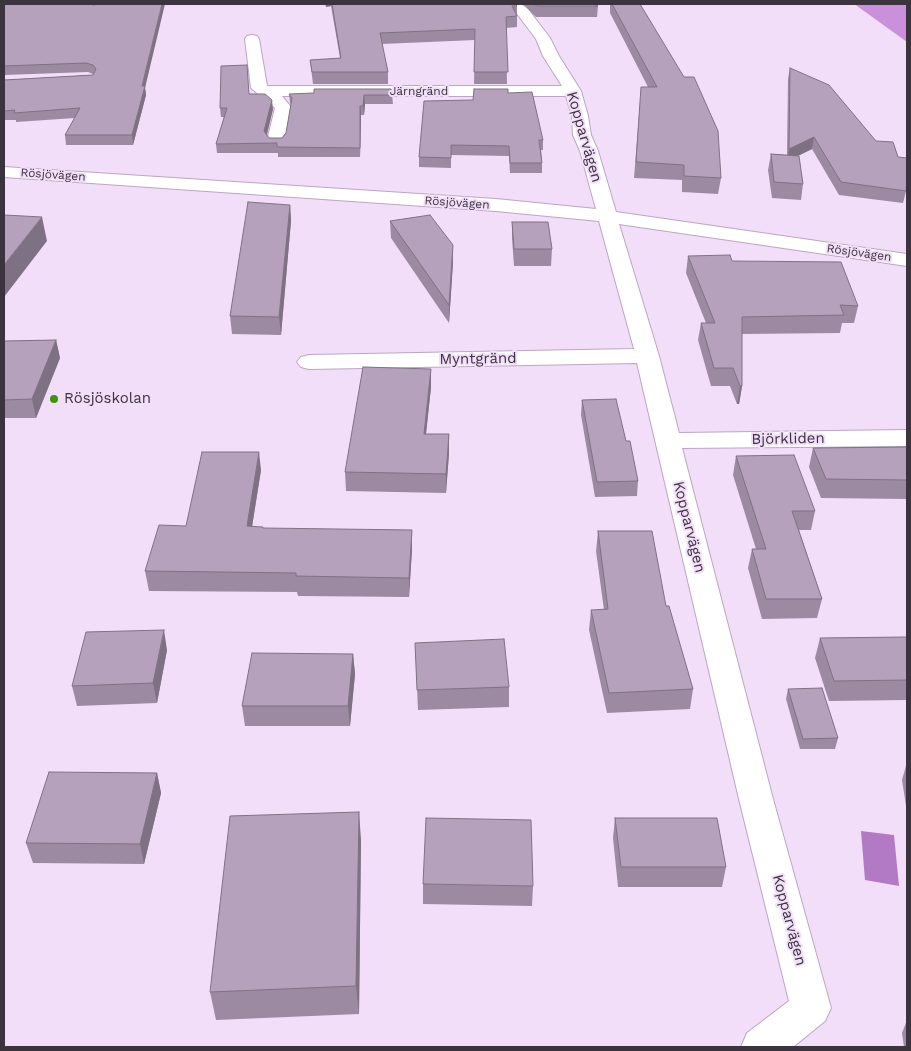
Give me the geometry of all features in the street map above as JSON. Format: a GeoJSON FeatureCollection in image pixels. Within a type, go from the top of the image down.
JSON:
{"type":"FeatureCollection","features":[{"type":"Feature","properties":{"kind":"street","name":"Kopparvägen"},"geometry":{"type":"LineString","coordinates":[[513,4],[523,12],[543,38],[551,56],[573,91],[580,116],[582,135],[589,150],[606,216],[647,356],[756,799],[811,1008],[762,1047]]}},
{"type":"Feature","properties":{"kind":"street"},"geometry":{"type":"LineString","coordinates":[[252,39],[260,88],[275,98],[283,107],[276,141]]}},
{"type":"Feature","properties":{"kind":"street","name":"Järngränd"},"geometry":{"type":"LineString","coordinates":[[264,91],[573,91]]}},
{"type":"Feature","properties":{"kind":"street","name":"Rösjövägen"},"geometry":{"type":"LineString","coordinates":[[4,172],[486,205],[606,216],[907,260]]}},
{"type":"Feature","properties":{"kind":"street","name":"Myntgränd"},"geometry":{"type":"LineString","coordinates":[[309,362],[647,356]]}},
{"type":"Feature","properties":{"kind":"street","name":"Björkliden"},"geometry":{"type":"LineString","coordinates":[[668,441],[907,438]]}},
{"type":"Feature","properties":{"kind":"shaded area"},"geometry":{"type":"Polygon","coordinates":[[[854,4],[907,4],[907,42],[857,6],[854,4]]]}},
{"type":"Feature","properties":{"kind":"shaded area"},"geometry":{"type":"Polygon","coordinates":[[[861,831],[894,835],[899,886],[865,880],[861,831]]]}},
{"type":"Feature","properties":{"kind":"building"},"geometry":{"type":"Polygon","coordinates":[[[4,4],[162,4],[142,86],[145,86],[132,135],[65,135],[80,108],[14,113],[15,110],[4,111],[4,80],[93,75],[96,69],[93,65],[86,63],[4,66],[4,4]]]}},
{"type":"Feature","properties":{"kind":"building"},"geometry":{"type":"Polygon","coordinates":[[[332,4],[515,4],[517,6],[512,6],[517,16],[506,17],[508,72],[474,72],[475,29],[380,33],[388,72],[312,72],[310,60],[341,58],[332,4]]]}},
{"type":"Feature","properties":{"kind":"building"},"geometry":{"type":"Polygon","coordinates":[[[534,4],[594,4],[598,6],[537,6],[534,4]]]}},
{"type":"Feature","properties":{"kind":"building"},"geometry":{"type":"Polygon","coordinates":[[[612,4],[640,4],[684,77],[694,77],[718,131],[721,178],[684,176],[684,165],[636,162],[641,87],[657,87],[612,4]]]}},
{"type":"Feature","properties":{"kind":"building"},"geometry":{"type":"Polygon","coordinates":[[[247,65],[249,94],[265,94],[272,100],[264,131],[269,138],[282,138],[286,133],[292,98],[289,94],[314,93],[314,89],[391,89],[392,95],[364,95],[363,106],[360,106],[360,148],[277,147],[277,143],[216,144],[227,108],[220,108],[221,66],[247,65]]]}},
{"type":"Feature","properties":{"kind":"building"},"geometry":{"type":"Polygon","coordinates":[[[790,68],[829,85],[876,141],[893,142],[898,157],[907,158],[906,191],[841,182],[814,137],[789,149],[790,68]]]}},
{"type":"Feature","properties":{"kind":"building"},"geometry":{"type":"Polygon","coordinates":[[[474,89],[508,89],[508,93],[532,92],[543,140],[539,140],[542,163],[510,163],[509,146],[451,145],[451,158],[419,157],[424,101],[473,100],[474,89]]]}},
{"type":"Feature","properties":{"kind":"building"},"geometry":{"type":"Polygon","coordinates":[[[771,154],[799,156],[803,184],[774,182],[771,154]]]}},
{"type":"Feature","properties":{"kind":"building"},"geometry":{"type":"Polygon","coordinates":[[[248,202],[290,205],[279,317],[230,316],[248,202]]]}},
{"type":"Feature","properties":{"kind":"building"},"geometry":{"type":"Polygon","coordinates":[[[4,215],[42,217],[4,265],[4,215]]]}},
{"type":"Feature","properties":{"kind":"building"},"geometry":{"type":"Polygon","coordinates":[[[430,215],[453,245],[449,305],[390,221],[430,215]]]}},
{"type":"Feature","properties":{"kind":"building"},"geometry":{"type":"Polygon","coordinates":[[[512,222],[548,222],[552,249],[514,249],[512,222]]]}},
{"type":"Feature","properties":{"kind":"building"},"geometry":{"type":"Polygon","coordinates":[[[730,255],[732,261],[841,262],[858,306],[840,305],[844,315],[742,317],[742,386],[740,386],[733,368],[714,368],[701,323],[715,323],[688,256],[730,255]]]}},
{"type":"Feature","properties":{"kind":"building"},"geometry":{"type":"Polygon","coordinates":[[[56,340],[32,399],[4,400],[4,341],[56,340]]]}},
{"type":"Feature","properties":{"kind":"building"},"geometry":{"type":"Polygon","coordinates":[[[363,367],[431,369],[424,434],[449,434],[446,474],[345,472],[363,367]]]}},
{"type":"Feature","properties":{"kind":"building"},"geometry":{"type":"Polygon","coordinates":[[[616,399],[626,441],[630,441],[638,481],[597,482],[582,400],[616,399]]]}},
{"type":"Feature","properties":{"kind":"building"},"geometry":{"type":"Polygon","coordinates":[[[907,447],[907,480],[826,479],[813,448],[907,447]]]}},
{"type":"Feature","properties":{"kind":"building"},"geometry":{"type":"Polygon","coordinates":[[[202,452],[259,452],[247,526],[263,528],[412,530],[409,578],[296,576],[296,573],[145,571],[159,525],[186,526],[202,452]]]}},
{"type":"Feature","properties":{"kind":"building"},"geometry":{"type":"Polygon","coordinates":[[[794,455],[815,511],[792,511],[822,599],[766,599],[752,549],[766,549],[736,456],[794,455]]]}},
{"type":"Feature","properties":{"kind":"building"},"geometry":{"type":"Polygon","coordinates":[[[598,531],[652,531],[666,606],[669,606],[693,689],[609,693],[591,610],[608,609],[598,531]]]}},
{"type":"Feature","properties":{"kind":"building"},"geometry":{"type":"Polygon","coordinates":[[[164,630],[153,683],[72,686],[86,632],[164,630]]]}},
{"type":"Feature","properties":{"kind":"building"},"geometry":{"type":"Polygon","coordinates":[[[907,637],[907,680],[834,681],[820,638],[907,637]]]}},
{"type":"Feature","properties":{"kind":"building"},"geometry":{"type":"Polygon","coordinates":[[[504,639],[509,687],[417,690],[415,643],[504,639]]]}},
{"type":"Feature","properties":{"kind":"building"},"geometry":{"type":"Polygon","coordinates":[[[252,653],[353,654],[348,706],[242,706],[252,653]]]}},
{"type":"Feature","properties":{"kind":"building"},"geometry":{"type":"Polygon","coordinates":[[[822,688],[838,738],[803,739],[788,689],[822,688]]]}},
{"type":"Feature","properties":{"kind":"building"},"geometry":{"type":"Polygon","coordinates":[[[49,772],[157,773],[140,844],[26,843],[49,772]]]}},
{"type":"Feature","properties":{"kind":"building"},"geometry":{"type":"Polygon","coordinates":[[[359,812],[356,986],[210,992],[230,816],[359,812]]]}},
{"type":"Feature","properties":{"kind":"building"},"geometry":{"type":"Polygon","coordinates":[[[426,818],[531,820],[533,886],[423,884],[426,818]]]}},
{"type":"Feature","properties":{"kind":"building"},"geometry":{"type":"Polygon","coordinates":[[[615,818],[717,818],[726,867],[621,867],[615,818]]]}},
{"type":"Feature","properties":{"kind":"place","name":"Rösjöskolan"},"geometry":{"type":"Point","coordinates":[54,399]}}]}
